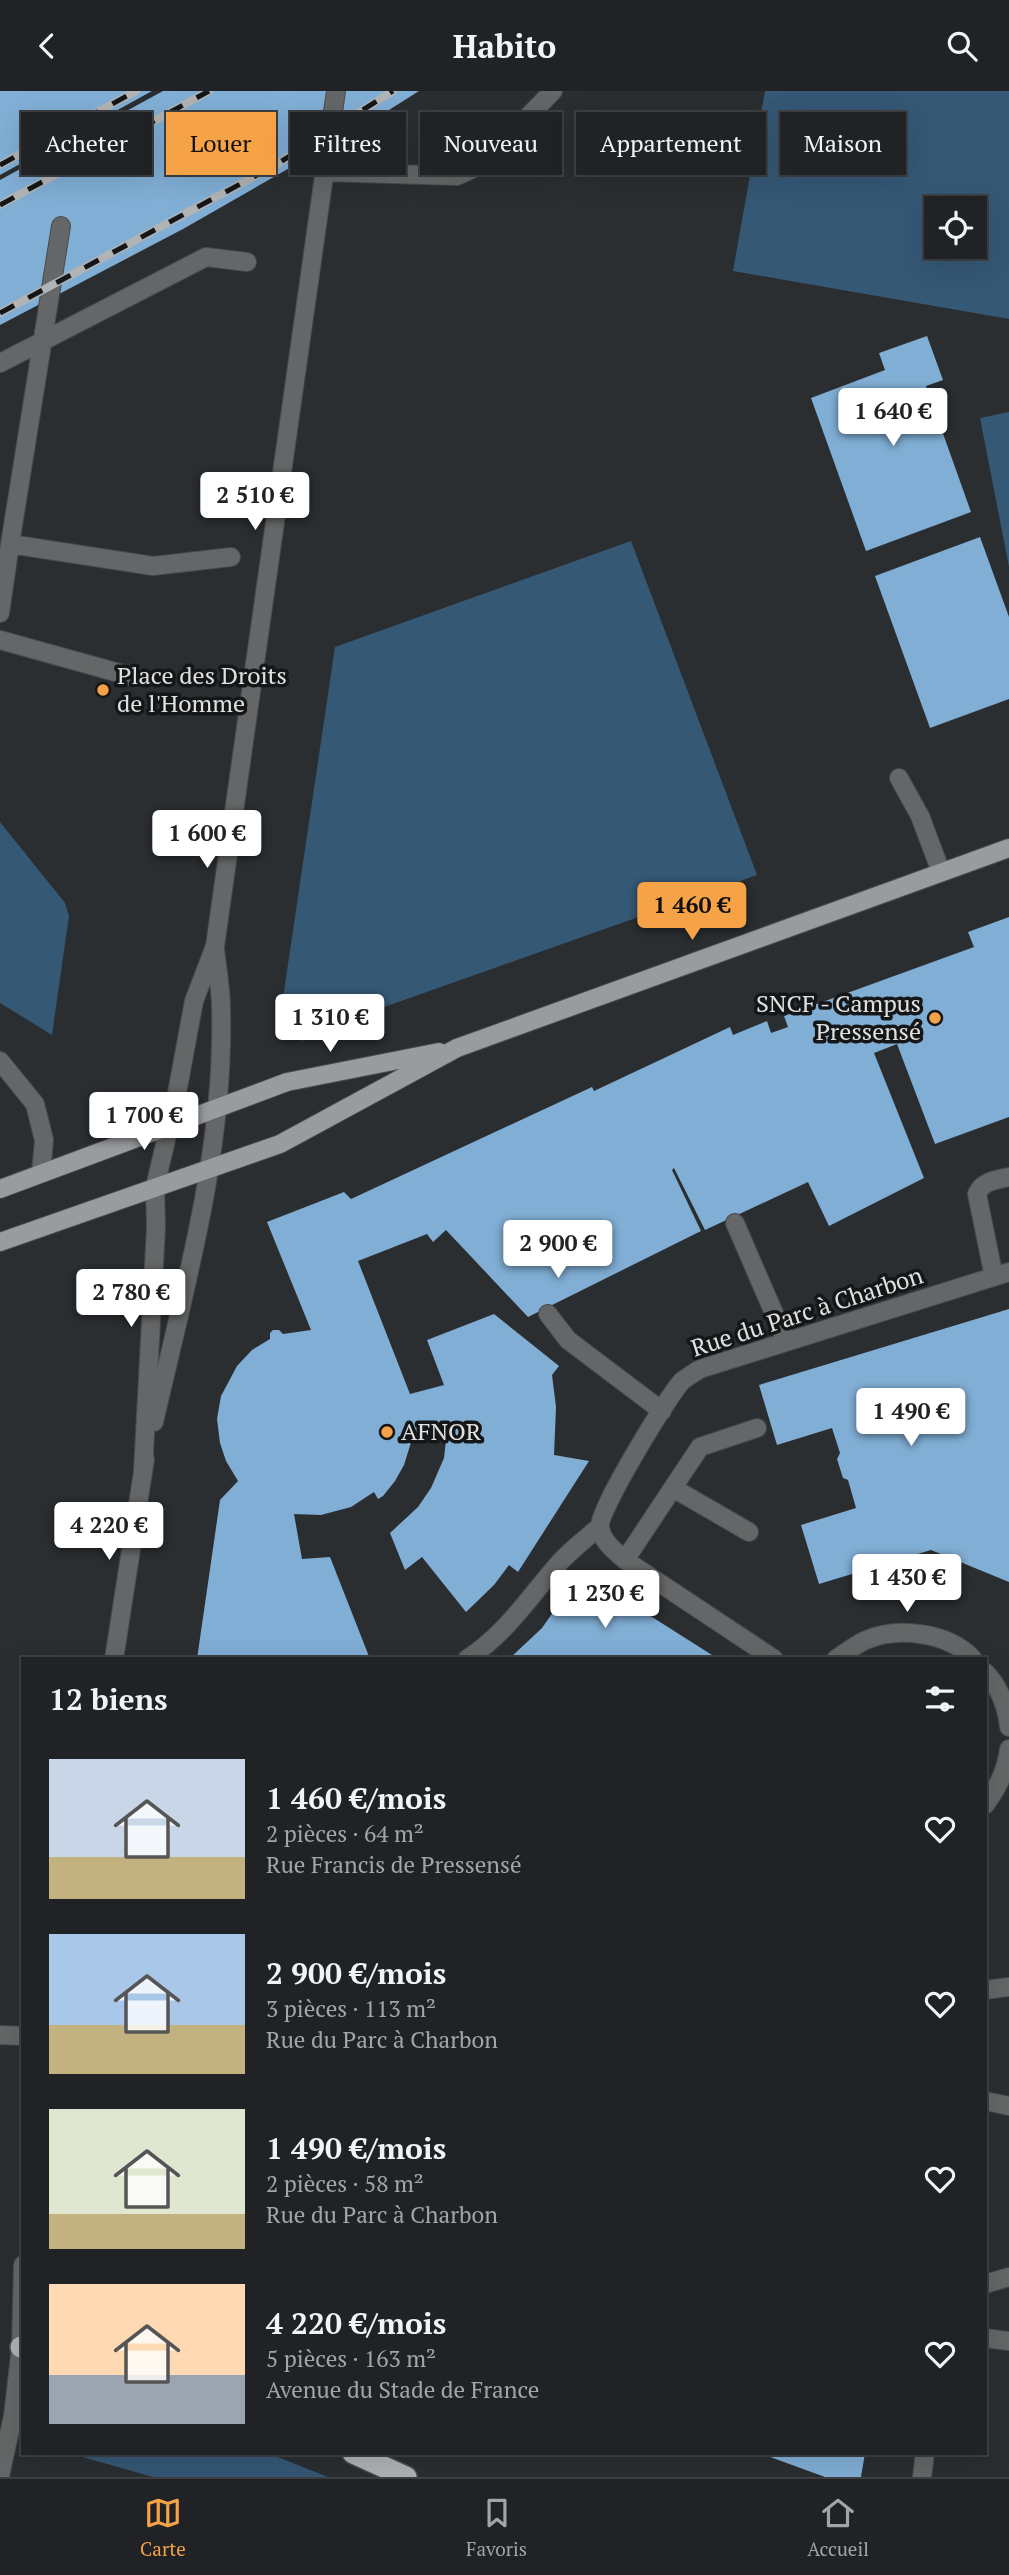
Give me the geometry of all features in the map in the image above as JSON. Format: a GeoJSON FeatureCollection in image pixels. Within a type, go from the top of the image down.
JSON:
{"type":"FeatureCollection","features":[{"type":"Feature","properties":{"kind":"highway"},"geometry":{"type":"LineString","coordinates":[[358,2455],[407,2477]]}},
{"type":"Feature","properties":{"kind":"main road"},"geometry":{"type":"LineString","coordinates":[[0,1189],[287,1082],[457,1048],[1009,848]]}},
{"type":"Feature","properties":{"kind":"main road"},"geometry":{"type":"LineString","coordinates":[[0,1242],[281,1144],[457,1048]]}},
{"type":"Feature","properties":{"kind":"street"},"geometry":{"type":"LineString","coordinates":[[333,112],[336,91]]}},
{"type":"Feature","properties":{"kind":"street"},"geometry":{"type":"LineString","coordinates":[[406,174],[457,176],[481,165],[553,91]]}},
{"type":"Feature","properties":{"kind":"street"},"geometry":{"type":"LineString","coordinates":[[143,1471],[156,1227],[155,1187],[194,1001],[215,946],[325,175]]}},
{"type":"Feature","properties":{"kind":"street"},"geometry":{"type":"LineString","coordinates":[[0,613],[61,226]]}},
{"type":"Feature","properties":{"kind":"street"},"geometry":{"type":"LineString","coordinates":[[0,363],[206,257],[247,262]]}},
{"type":"Feature","properties":{"kind":"street"},"geometry":{"type":"LineString","coordinates":[[10,544],[153,566],[231,557]]}},
{"type":"Feature","properties":{"kind":"street"},"geometry":{"type":"LineString","coordinates":[[0,641],[137,678]]}},
{"type":"Feature","properties":{"kind":"street"},"geometry":{"type":"LineString","coordinates":[[899,778],[920,816],[942,872]]}},
{"type":"Feature","properties":{"kind":"street"},"geometry":{"type":"LineString","coordinates":[[114,1657],[143,1471],[210,1169],[217,1108],[222,1006],[215,946]]}},
{"type":"Feature","properties":{"kind":"street"},"geometry":{"type":"LineString","coordinates":[[0,1061],[35,1104],[44,1140],[41,1173]]}},
{"type":"Feature","properties":{"kind":"street"},"geometry":{"type":"LineString","coordinates":[[1002,1274],[977,1194],[980,1187],[987,1182],[1009,1177]]}},
{"type":"Feature","properties":{"kind":"street"},"geometry":{"type":"LineString","coordinates":[[735,1223],[786,1341]]}},
{"type":"Feature","properties":{"kind":"street","name":"Rue du Parc à Charbon"},"geometry":{"type":"LineString","coordinates":[[600,1526],[605,1507],[662,1411],[682,1382],[700,1369],[1002,1274]]}},
{"type":"Feature","properties":{"kind":"street"},"geometry":{"type":"LineString","coordinates":[[548,1314],[568,1339],[662,1411]]}},
{"type":"Feature","properties":{"kind":"street"},"geometry":{"type":"LineString","coordinates":[[625,1560],[700,1447],[757,1428]]}},
{"type":"Feature","properties":{"kind":"street"},"geometry":{"type":"LineString","coordinates":[[673,1488],[749,1532]]}},
{"type":"Feature","properties":{"kind":"street"},"geometry":{"type":"LineString","coordinates":[[470,1657],[484,1649],[502,1632],[561,1561],[600,1526],[606,1542],[625,1560],[771,1657]]}},
{"type":"Feature","properties":{"kind":"street"},"geometry":{"type":"LineString","coordinates":[[839,1657],[865,1641],[901,1633],[939,1637],[970,1657]]}},
{"type":"Feature","properties":{"kind":"street"},"geometry":{"type":"LineString","coordinates":[[987,1674],[993,1680],[1008,1717]]}},
{"type":"Feature","properties":{"kind":"street"},"geometry":{"type":"LineString","coordinates":[[987,1802],[998,1786],[1009,1749]]}},
{"type":"Feature","properties":{"kind":"street"},"geometry":{"type":"LineString","coordinates":[[987,1990],[1009,1987]]}},
{"type":"Feature","properties":{"kind":"street"},"geometry":{"type":"LineString","coordinates":[[0,2035],[21,2036]]}},
{"type":"Feature","properties":{"kind":"street"},"geometry":{"type":"LineString","coordinates":[[987,2101],[1009,2106]]}},
{"type":"Feature","properties":{"kind":"street"},"geometry":{"type":"LineString","coordinates":[[987,2283],[1009,2277]]}},
{"type":"Feature","properties":{"kind":"street"},"geometry":{"type":"LineString","coordinates":[[987,2338],[1009,2341]]}},
{"type":"Feature","properties":{"kind":"street"},"geometry":{"type":"LineString","coordinates":[[0,2476],[13,2416],[21,2355]]}},
{"type":"Feature","properties":{"kind":"street"},"geometry":{"type":"LineString","coordinates":[[922,2477],[925,2455]]}},
{"type":"Feature","properties":{"kind":"shaded area"},"geometry":{"type":"Polygon","coordinates":[[[765,91],[1009,91],[1009,319],[733,271],[750,175],[766,175],[766,112],[761,112],[765,91]]]}},
{"type":"Feature","properties":{"kind":"shaded area"},"geometry":{"type":"Polygon","coordinates":[[[1009,412],[1009,567],[980,418],[1009,412]]]}},
{"type":"Feature","properties":{"kind":"shaded area"},"geometry":{"type":"Polygon","coordinates":[[[631,541],[757,875],[373,1011],[302,1041],[279,1025],[335,647],[631,541]]]}},
{"type":"Feature","properties":{"kind":"shaded area"},"geometry":{"type":"Polygon","coordinates":[[[0,822],[65,903],[69,916],[52,1035],[0,1003],[0,822]]]}},
{"type":"Feature","properties":{"kind":"shaded area"},"geometry":{"type":"Polygon","coordinates":[[[76,2455],[273,2455],[328,2477],[153,2477],[76,2455]]]}},
{"type":"Feature","properties":{"kind":"building"},"geometry":{"type":"Polygon","coordinates":[[[0,91],[152,91],[114,112],[21,112],[21,163],[0,175],[0,91]]]}},
{"type":"Feature","properties":{"kind":"building"},"geometry":{"type":"Polygon","coordinates":[[[163,91],[419,91],[386,112],[290,112],[290,168],[183,229],[0,325],[0,180],[21,169],[21,175],[152,175],[152,112],[125,112],[163,91]]]}},
{"type":"Feature","properties":{"kind":"building"},"geometry":{"type":"Polygon","coordinates":[[[927,336],[943,380],[926,386],[971,512],[866,551],[811,398],[885,370],[879,353],[927,336]]]}},
{"type":"Feature","properties":{"kind":"building"},"geometry":{"type":"Polygon","coordinates":[[[980,537],[1009,617],[1009,699],[930,728],[875,576],[980,537]]]}},
{"type":"Feature","properties":{"kind":"building"},"geometry":{"type":"Polygon","coordinates":[[[1009,917],[1009,1117],[935,1144],[897,1044],[874,1053],[924,1178],[829,1226],[808,1182],[705,1230],[674,1168],[672,1170],[701,1231],[528,1317],[446,1230],[433,1242],[427,1234],[358,1261],[410,1394],[444,1385],[427,1340],[494,1314],[559,1366],[552,1375],[556,1407],[554,1455],[589,1461],[518,1572],[509,1565],[494,1585],[466,1612],[422,1557],[405,1570],[390,1533],[418,1507],[431,1488],[444,1458],[446,1440],[413,1436],[404,1465],[383,1496],[378,1499],[374,1492],[351,1507],[321,1515],[294,1514],[302,1559],[330,1557],[369,1657],[197,1657],[220,1500],[238,1481],[226,1461],[220,1443],[217,1419],[221,1396],[237,1366],[252,1350],[270,1339],[273,1330],[279,1330],[283,1334],[311,1330],[267,1222],[344,1192],[351,1199],[592,1087],[594,1091],[730,1027],[733,1035],[767,1021],[771,1033],[788,1027],[784,1016],[974,947],[968,932],[1009,917]]]}},
{"type":"Feature","properties":{"kind":"building"},"geometry":{"type":"Polygon","coordinates":[[[1009,1309],[1009,1582],[931,1550],[819,1584],[801,1525],[856,1508],[848,1480],[843,1478],[837,1459],[840,1453],[832,1428],[777,1445],[759,1385],[1009,1309]]]}},
{"type":"Feature","properties":{"kind":"building"},"geometry":{"type":"Polygon","coordinates":[[[581,1572],[713,1657],[511,1657],[542,1628],[581,1572]]]}},
{"type":"Feature","properties":{"kind":"building"},"geometry":{"type":"Polygon","coordinates":[[[764,2455],[865,2455],[861,2477],[825,2477],[764,2455]]]}},
{"type":"Feature","properties":{"kind":"railway"},"geometry":{"type":"LineString","coordinates":[[0,165],[136,91]]}},
{"type":"Feature","properties":{"kind":"railway"},"geometry":{"type":"LineString","coordinates":[[0,205],[209,91]]}},
{"type":"Feature","properties":{"kind":"railway"},"geometry":{"type":"LineString","coordinates":[[0,313],[274,166],[393,91]]}},
{"type":"Feature","properties":{"kind":"place","name":"Place des Droits de l'Homme"},"geometry":{"type":"Point","coordinates":[103,690]}},
{"type":"Feature","properties":{"kind":"place","name":"SNCF - Campus Pressensé"},"geometry":{"type":"Point","coordinates":[935,1018]}},
{"type":"Feature","properties":{"kind":"place","name":"AFNOR"},"geometry":{"type":"Point","coordinates":[387,1432]}}]}
